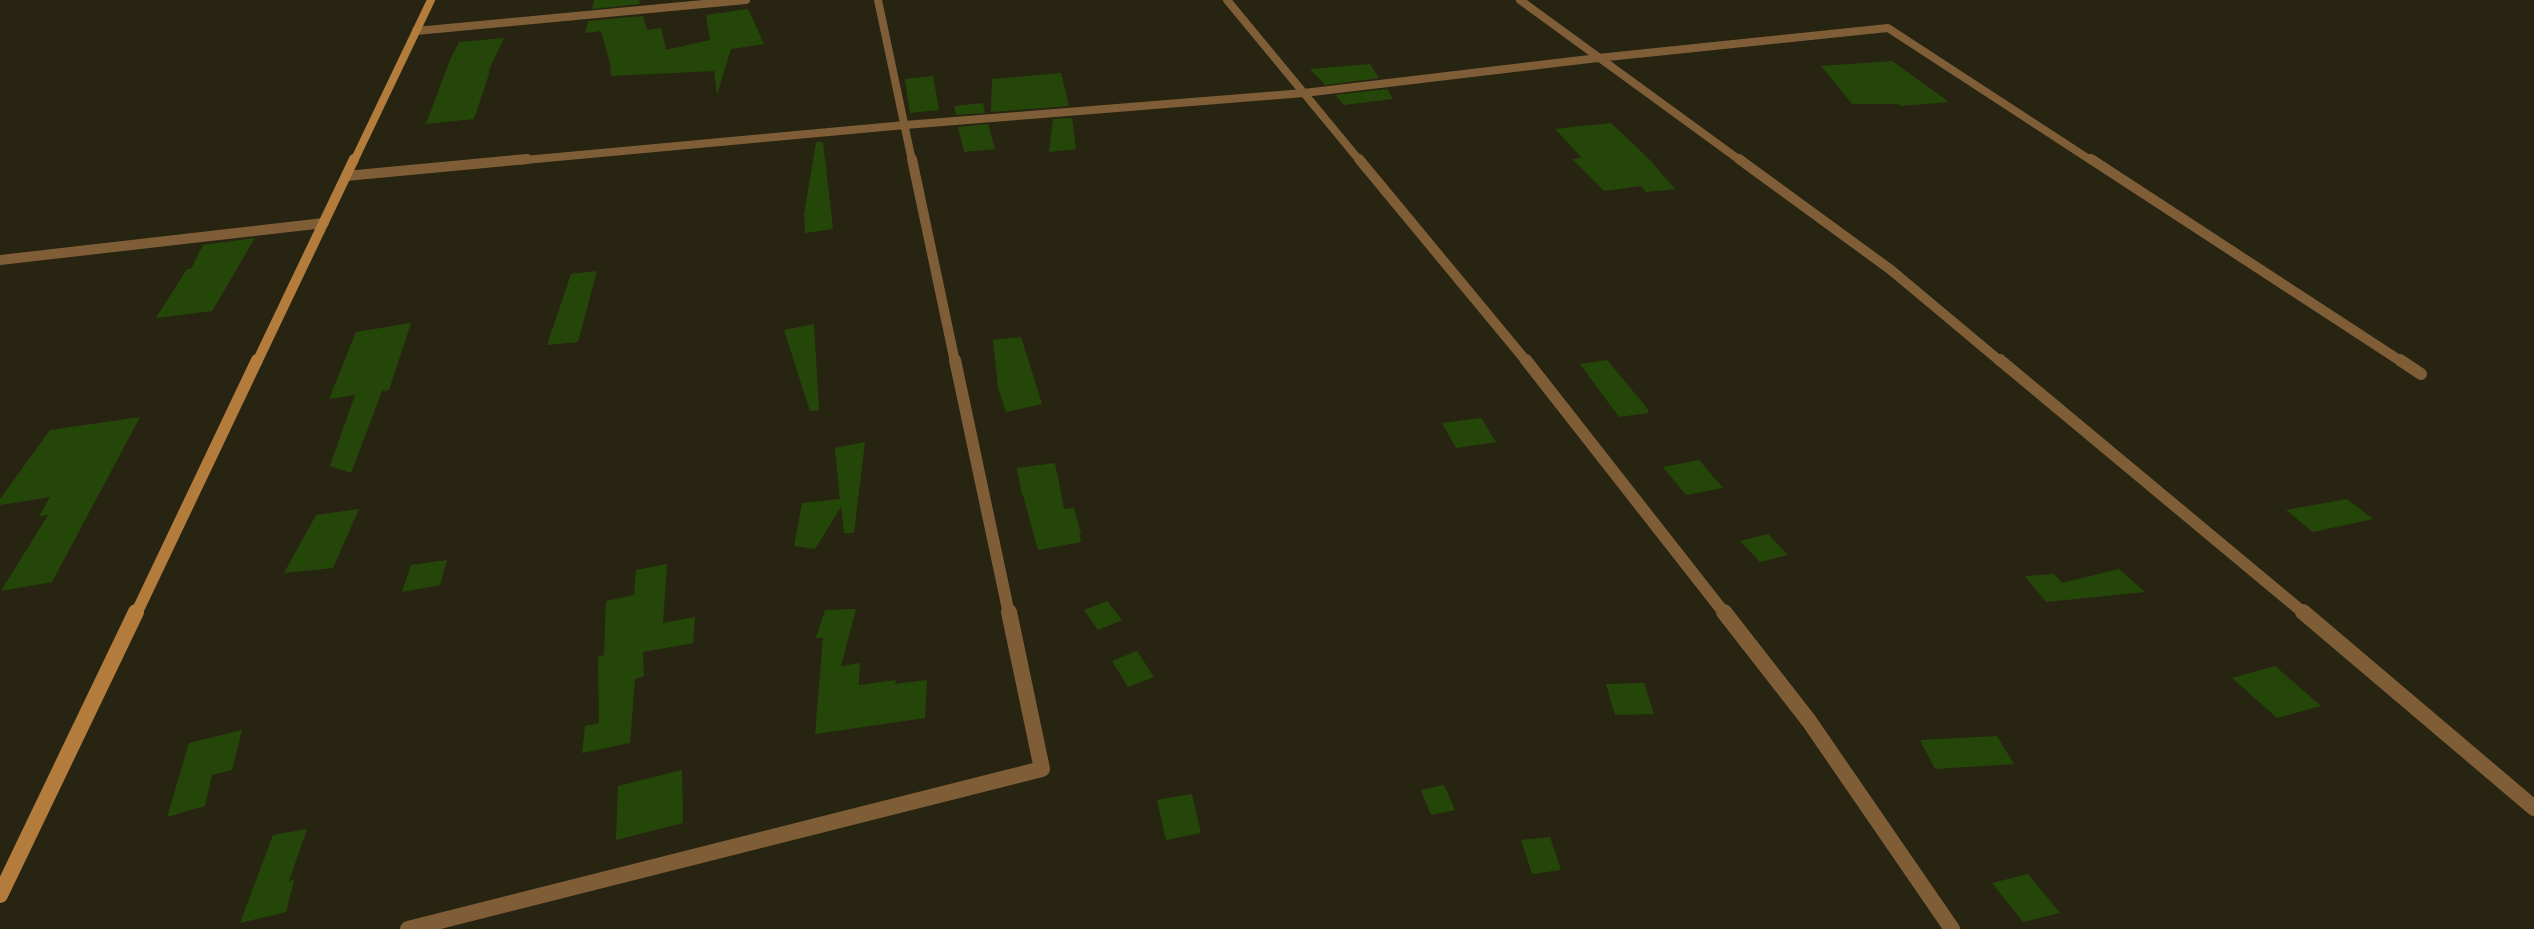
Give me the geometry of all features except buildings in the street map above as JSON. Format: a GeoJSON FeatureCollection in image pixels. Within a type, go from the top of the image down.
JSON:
{"type":"FeatureCollection","features":[{"type":"Feature","properties":{"kind":"main road"},"geometry":{"type":"LineString","coordinates":[[0,895],[431,0]]}},
{"type":"Feature","properties":{"kind":"street"},"geometry":{"type":"LineString","coordinates":[[416,31],[746,0]]}},
{"type":"Feature","properties":{"kind":"street"},"geometry":{"type":"LineString","coordinates":[[408,929],[1042,769],[878,0]]}},
{"type":"Feature","properties":{"kind":"street"},"geometry":{"type":"LineString","coordinates":[[1227,0],[1538,375],[1803,714],[1952,929]]}},
{"type":"Feature","properties":{"kind":"street"},"geometry":{"type":"LineString","coordinates":[[1520,0],[1891,270],[2404,695],[2534,808]]}},
{"type":"Feature","properties":{"kind":"street"},"geometry":{"type":"LineString","coordinates":[[346,176],[905,125],[1304,93],[1598,58],[1888,28],[2421,374]]}},
{"type":"Feature","properties":{"kind":"street"},"geometry":{"type":"LineString","coordinates":[[0,260],[324,223]]}}]}
